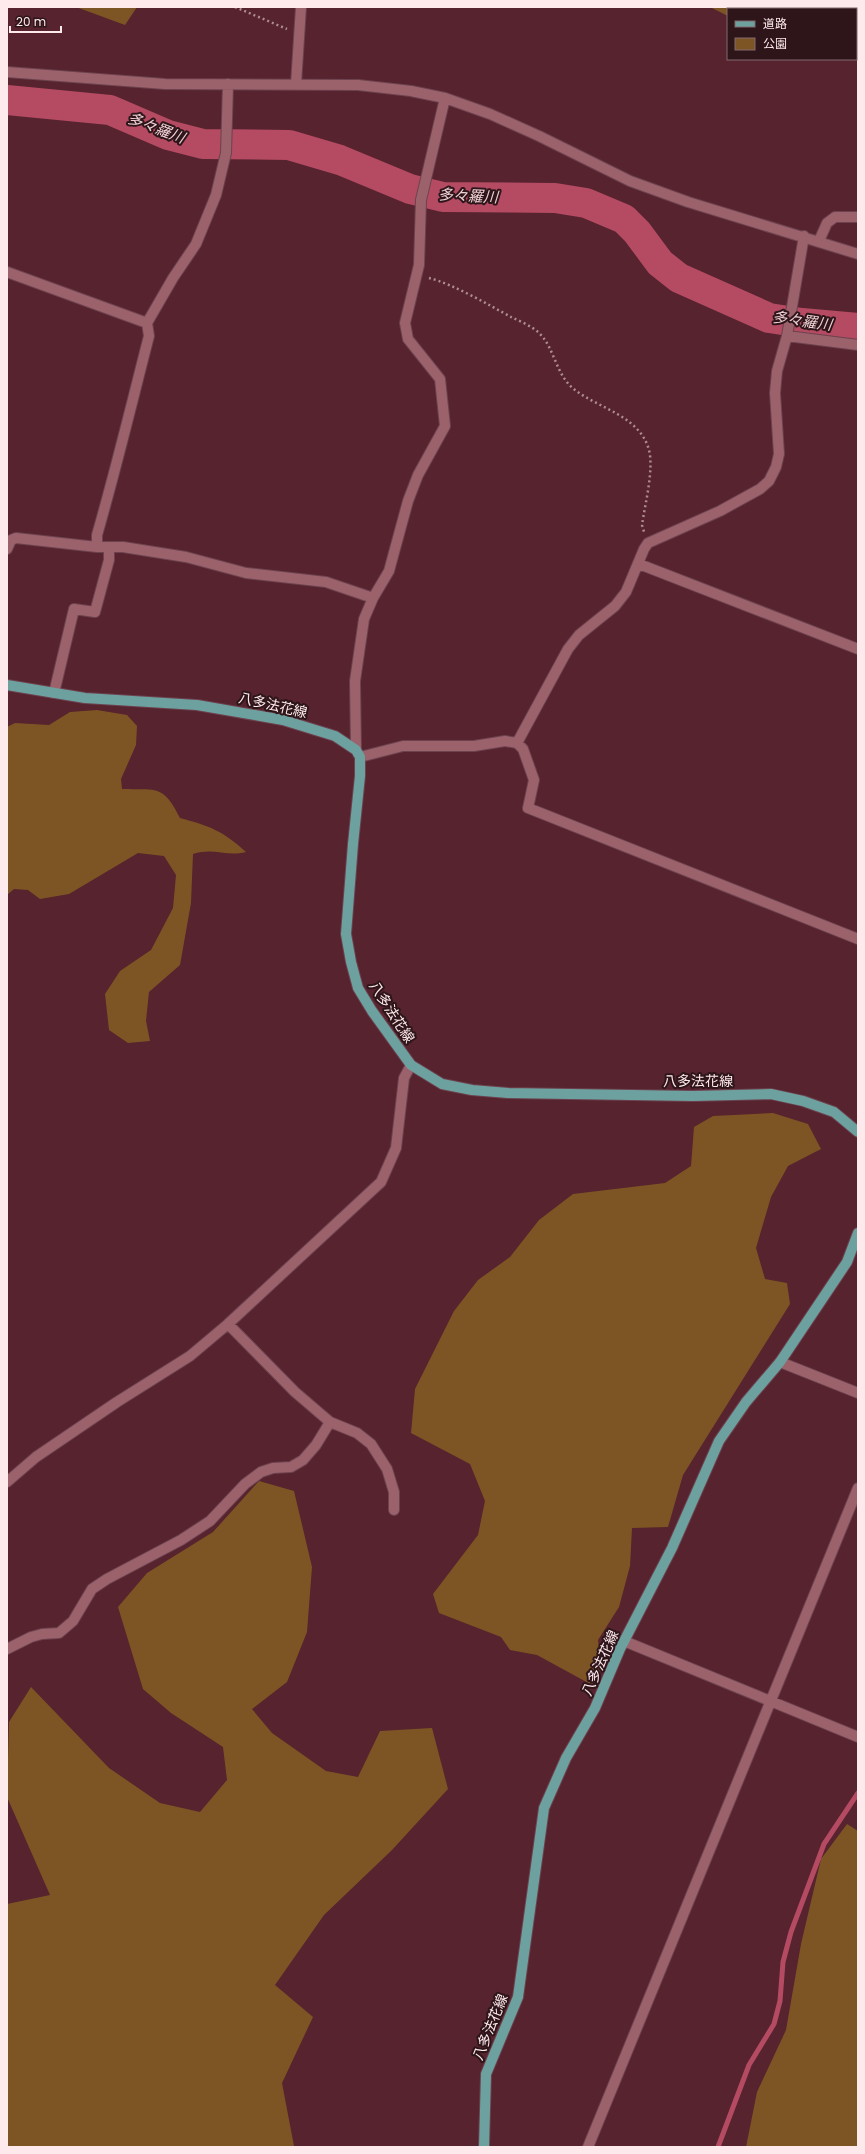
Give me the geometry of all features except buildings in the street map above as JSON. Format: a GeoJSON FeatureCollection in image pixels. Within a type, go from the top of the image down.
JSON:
{"type":"FeatureCollection","features":[{"type":"Feature","properties":{"kind":"main road","name":"八多法花線"},"geometry":{"type":"LineString","coordinates":[[7,685],[85,698],[197,705],[283,720],[335,736],[358,754],[360,776],[346,934],[358,988],[372,1011],[411,1065],[442,1084],[472,1090],[508,1093],[693,1096],[771,1094],[834,1112],[858,1132]]}},
{"type":"Feature","properties":{"kind":"main road","name":"八多法花線"},"geometry":{"type":"LineString","coordinates":[[484,2147],[486,2074],[518,1997],[544,1808],[566,1758],[596,1708],[624,1641],[672,1548],[719,1441],[746,1402],[780,1362],[846,1262],[858,1233]]}},
{"type":"Feature","properties":{"kind":"street"},"geometry":{"type":"LineString","coordinates":[[296,84],[301,7]]}},
{"type":"Feature","properties":{"kind":"street"},"geometry":{"type":"LineString","coordinates":[[7,72],[165,84],[296,84],[411,90],[445,98],[490,114],[539,136],[630,181],[688,202],[804,236],[858,254]]}},
{"type":"Feature","properties":{"kind":"street"},"geometry":{"type":"LineString","coordinates":[[97,547],[97,535],[119,461],[123,437],[149,336],[148,323],[173,278],[196,244],[216,195],[226,153],[228,84]]}},
{"type":"Feature","properties":{"kind":"street"},"geometry":{"type":"LineString","coordinates":[[445,98],[422,200],[420,265],[405,323],[408,339],[440,379],[445,426],[418,475],[408,500],[389,571],[373,598],[364,619],[355,681],[358,754],[403,746],[474,746],[505,741],[517,743],[523,749],[534,780],[528,808],[858,939]]}},
{"type":"Feature","properties":{"kind":"street"},"geometry":{"type":"LineString","coordinates":[[820,241],[827,223],[834,216],[858,217]]}},
{"type":"Feature","properties":{"kind":"street"},"geometry":{"type":"LineString","coordinates":[[517,743],[568,649],[579,635],[615,606],[626,592],[648,543],[720,511],[760,489],[769,481],[776,467],[779,454],[775,393],[777,371],[788,333],[790,313],[804,236]]}},
{"type":"Feature","properties":{"kind":"street"},"geometry":{"type":"LineString","coordinates":[[7,272],[148,323]]}},
{"type":"Feature","properties":{"kind":"street"},"geometry":{"type":"LineString","coordinates":[[788,333],[858,345]]}},
{"type":"Feature","properties":{"kind":"street"},"geometry":{"type":"LineString","coordinates":[[7,549],[11,540],[16,538],[97,547],[123,547],[186,557],[246,573],[326,582],[373,598]]}},
{"type":"Feature","properties":{"kind":"street"},"geometry":{"type":"LineString","coordinates":[[54,693],[74,609],[95,612],[109,560],[109,547]]}},
{"type":"Feature","properties":{"kind":"street"},"geometry":{"type":"LineString","coordinates":[[639,564],[858,649]]}},
{"type":"Feature","properties":{"kind":"street"},"geometry":{"type":"LineString","coordinates":[[7,1482],[36,1457],[117,1402],[190,1356],[228,1324],[381,1182],[396,1148],[404,1078],[411,1065]]}},
{"type":"Feature","properties":{"kind":"street"},"geometry":{"type":"LineString","coordinates":[[228,1324],[296,1392],[330,1422],[357,1432],[371,1444],[387,1469],[394,1492],[394,1510]]}},
{"type":"Feature","properties":{"kind":"street"},"geometry":{"type":"LineString","coordinates":[[780,1362],[858,1393]]}},
{"type":"Feature","properties":{"kind":"street"},"geometry":{"type":"LineString","coordinates":[[7,1649],[31,1637],[42,1634],[59,1633],[73,1621],[92,1589],[106,1579],[181,1540],[210,1521],[245,1484],[261,1472],[273,1468],[291,1467],[303,1460],[316,1445],[330,1422]]}},
{"type":"Feature","properties":{"kind":"street"},"geometry":{"type":"LineString","coordinates":[[588,2147],[858,1488]]}},
{"type":"Feature","properties":{"kind":"street"},"geometry":{"type":"LineString","coordinates":[[624,1641],[771,1700],[858,1737]]}},
{"type":"Feature","properties":{"kind":"path"},"geometry":{"type":"LineString","coordinates":[[235,7],[300,35]]}},
{"type":"Feature","properties":{"kind":"path"},"geometry":{"type":"LineString","coordinates":[[417,278],[430,278],[482,301],[538,332],[546,343],[562,377],[575,390],[624,418],[641,434],[649,449],[650,469],[642,525],[644,537],[648,543]]}},
{"type":"Feature","properties":{"kind":"green space"},"geometry":{"type":"Polygon","coordinates":[[[76,7],[137,7],[125,25],[76,7]]]}},
{"type":"Feature","properties":{"kind":"green space"},"geometry":{"type":"Polygon","coordinates":[[[710,7],[858,7],[858,48],[857,50],[857,8],[727,8],[727,16],[710,7]]]}},
{"type":"Feature","properties":{"kind":"green space"},"geometry":{"type":"Polygon","coordinates":[[[97,710],[127,715],[137,726],[136,745],[121,779],[122,789],[158,791],[169,799],[180,818],[216,830],[246,852],[232,853],[207,851],[193,854],[191,903],[180,965],[149,992],[146,1021],[150,1041],[128,1043],[109,1030],[105,994],[120,971],[151,950],[173,908],[176,875],[164,856],[138,853],[69,894],[40,899],[28,890],[14,889],[7,895],[7,727],[15,723],[49,725],[70,712],[97,710]]]}},
{"type":"Feature","properties":{"kind":"green space"},"geometry":{"type":"Polygon","coordinates":[[[773,1113],[808,1124],[821,1149],[788,1166],[771,1197],[756,1248],[765,1279],[787,1283],[790,1304],[683,1475],[668,1527],[632,1528],[630,1566],[619,1607],[598,1640],[602,1669],[592,1685],[537,1655],[510,1650],[501,1637],[439,1613],[433,1594],[478,1535],[485,1501],[470,1464],[411,1433],[415,1389],[454,1311],[478,1280],[510,1257],[539,1220],[573,1194],[665,1183],[691,1166],[694,1127],[713,1116],[773,1113]]]}},
{"type":"Feature","properties":{"kind":"green space"},"geometry":{"type":"Polygon","coordinates":[[[259,1481],[294,1491],[312,1567],[307,1632],[287,1682],[252,1709],[272,1733],[326,1771],[358,1777],[380,1731],[432,1728],[448,1789],[392,1850],[324,1915],[275,1985],[313,2017],[282,2083],[294,2146],[296,2147],[7,2147],[7,1904],[50,1895],[7,1797],[9,1722],[31,1687],[109,1768],[160,1803],[200,1812],[227,1780],[223,1747],[171,1713],[143,1689],[118,1607],[147,1573],[213,1532],[259,1481]]]}},
{"type":"Feature","properties":{"kind":"green space"},"geometry":{"type":"Polygon","coordinates":[[[847,1824],[858,1831],[858,2147],[746,2147],[757,2092],[786,2030],[801,1944],[821,1859],[847,1824]]]}},
{"type":"Feature","properties":{"kind":"waterway","name":"多々羅川"},"geometry":{"type":"LineString","coordinates":[[7,100],[110,110],[168,135],[203,144],[289,145],[340,160],[410,189],[443,197],[555,198],[586,203],[624,219],[637,232],[660,263],[679,278],[769,318],[802,323],[858,328]]}},
{"type":"Feature","properties":{"kind":"waterway"},"geometry":{"type":"LineString","coordinates":[[718,2147],[749,2065],[774,2024],[780,2001],[783,1962],[791,1932],[824,1844],[858,1793]]}}]}
